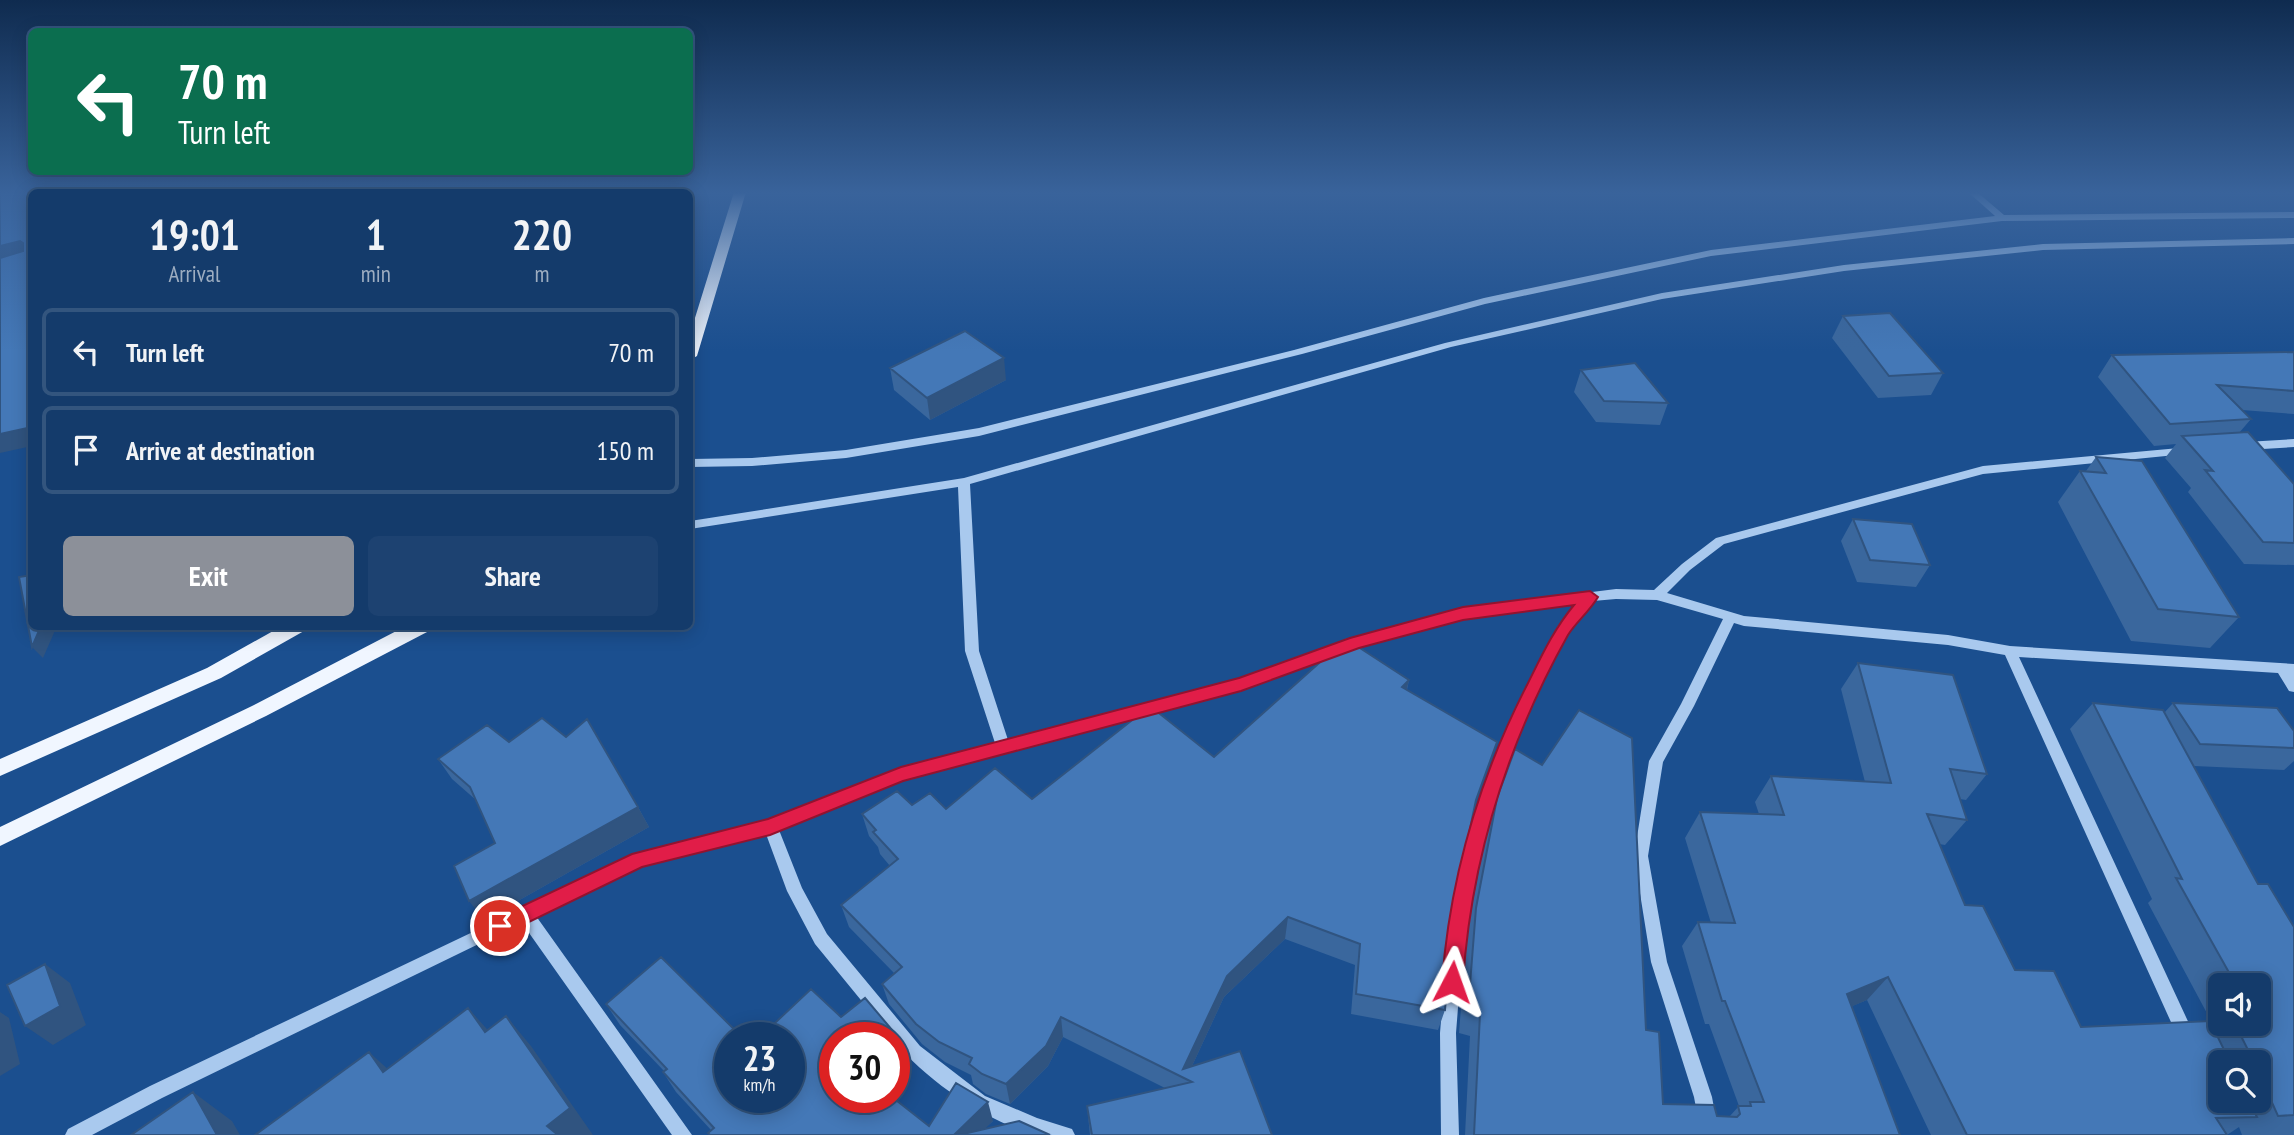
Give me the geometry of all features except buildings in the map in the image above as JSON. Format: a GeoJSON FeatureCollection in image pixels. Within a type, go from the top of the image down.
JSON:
{"type":"FeatureCollection","features":[{"type":"Feature","properties":{"kind":"main road"},"geometry":{"type":"LineString","coordinates":[[693,346],[724,245]]}},
{"type":"Feature","properties":{"kind":"main road"},"geometry":{"type":"LineString","coordinates":[[0,768],[214,673],[291,630]]}},
{"type":"Feature","properties":{"kind":"main road"},"geometry":{"type":"LineString","coordinates":[[0,837],[259,712],[415,630]]}},
{"type":"Feature","properties":{"kind":"street"},"geometry":{"type":"LineString","coordinates":[[693,463],[752,462],[846,454],[979,432],[1484,302],[1698,256],[1786,245]]}},
{"type":"Feature","properties":{"kind":"street"},"geometry":{"type":"LineString","coordinates":[[693,526],[964,482],[1449,345],[1662,296],[1843,268],[2043,247],[2128,245]]}},
{"type":"Feature","properties":{"kind":"street"},"geometry":{"type":"LineString","coordinates":[[2225,448],[2294,443]]}},
{"type":"Feature","properties":{"kind":"street"},"geometry":{"type":"LineString","coordinates":[[1657,595],[1686,567],[1720,541],[1814,514],[1983,470],[2198,450]]}},
{"type":"Feature","properties":{"kind":"street"},"geometry":{"type":"LineString","coordinates":[[964,482],[972,651],[1003,746]]}},
{"type":"Feature","properties":{"kind":"street"},"geometry":{"type":"LineString","coordinates":[[74,1135],[156,1092],[639,860],[770,827],[901,774],[1241,684],[1356,643],[1463,613],[1616,594],[1657,595],[1744,621],[1948,640],[2010,651],[2288,669],[2294,687]]}},
{"type":"Feature","properties":{"kind":"street"},"geometry":{"type":"LineString","coordinates":[[1450,1135],[1448,1034],[1456,932],[1478,823],[1512,731],[1563,629],[1590,597]]}},
{"type":"Feature","properties":{"kind":"street"},"geometry":{"type":"LineString","coordinates":[[1710,1135],[1703,1097],[1659,962],[1641,856],[1656,761],[1687,706],[1730,617]]}},
{"type":"Feature","properties":{"kind":"street"},"geometry":{"type":"LineString","coordinates":[[2010,651],[2192,1048]]}},
{"type":"Feature","properties":{"kind":"street"},"geometry":{"type":"LineString","coordinates":[[770,827],[795,891],[821,939],[914,1052],[979,1102],[1036,1127],[1066,1135]]}},
{"type":"Feature","properties":{"kind":"street"},"geometry":{"type":"LineString","coordinates":[[524,915],[683,1135]]}},
{"type":"Feature","properties":{"kind":"route"},"geometry":{"type":"LineString","coordinates":[[500,926],[639,860],[770,827],[901,774],[1241,684],[1356,643],[1463,613],[1590,597],[1563,629],[1512,731],[1478,823],[1456,932],[1452,982]]}}]}
